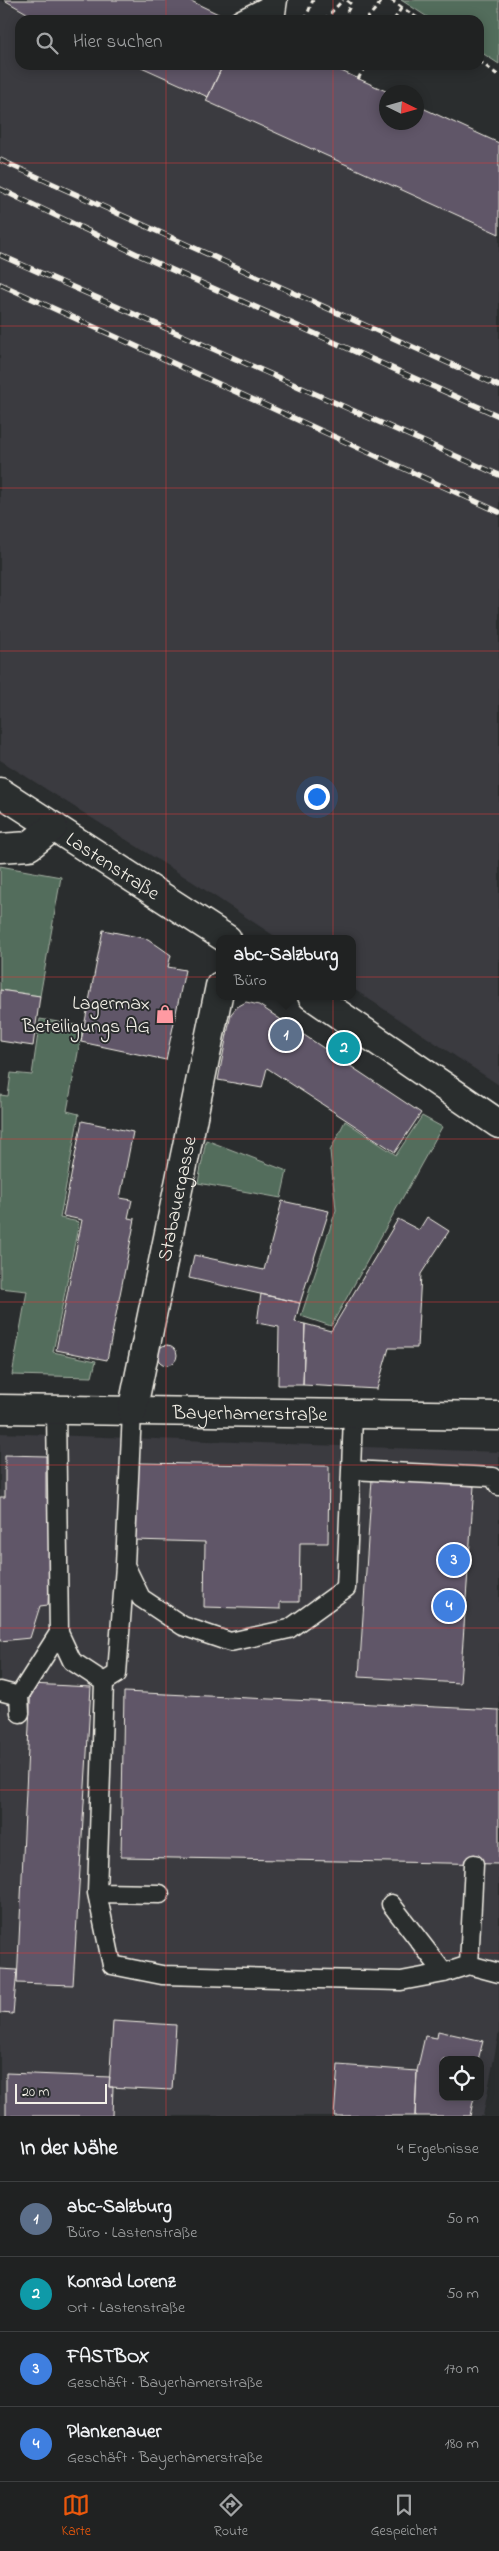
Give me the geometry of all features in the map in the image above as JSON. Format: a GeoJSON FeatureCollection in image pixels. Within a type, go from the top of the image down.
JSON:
{"type":"FeatureCollection","features":[{"type":"Feature","properties":{"kind":"street","name":"Lastenstraße"},"geometry":{"type":"LineString","coordinates":[[0,792],[221,935]]}},
{"type":"Feature","properties":{"kind":"street"},"geometry":{"type":"LineString","coordinates":[[0,848],[29,846],[53,827]]}},
{"type":"Feature","properties":{"kind":"street","name":"Stabauergasse"},"geometry":{"type":"LineString","coordinates":[[132,1412],[217,1000]]}},
{"type":"Feature","properties":{"kind":"street"},"geometry":{"type":"LineString","coordinates":[[318,1000],[499,1124]]}},
{"type":"Feature","properties":{"kind":"street","name":"Bayerhamerstraße"},"geometry":{"type":"LineString","coordinates":[[0,1409],[499,1416]]}},
{"type":"Feature","properties":{"kind":"lane"},"geometry":{"type":"LineString","coordinates":[[256,0],[278,1]]}},
{"type":"Feature","properties":{"kind":"lane"},"geometry":{"type":"LineString","coordinates":[[249,15],[278,1]]}},
{"type":"Feature","properties":{"kind":"lane"},"geometry":{"type":"LineString","coordinates":[[276,15],[278,1]]}},
{"type":"Feature","properties":{"kind":"lane"},"geometry":{"type":"LineString","coordinates":[[56,1410],[59,1633],[72,1661],[104,1682]]}},
{"type":"Feature","properties":{"kind":"lane"},"geometry":{"type":"LineString","coordinates":[[104,1682],[116,1674],[125,1565],[132,1412]]}},
{"type":"Feature","properties":{"kind":"lane"},"geometry":{"type":"LineString","coordinates":[[125,1565],[141,1598],[184,1626],[230,1642],[289,1629],[346,1588],[353,1415]]}},
{"type":"Feature","properties":{"kind":"lane"},"geometry":{"type":"LineString","coordinates":[[351,1470],[493,1477],[499,1486]]}},
{"type":"Feature","properties":{"kind":"lane"},"geometry":{"type":"LineString","coordinates":[[0,1691],[19,1704],[59,1633]]}},
{"type":"Feature","properties":{"kind":"lane"},"geometry":{"type":"LineString","coordinates":[[104,1682],[97,1893],[112,1965],[162,1975],[401,1981],[469,1966],[499,1973]]}},
{"type":"Feature","properties":{"kind":"lane"},"geometry":{"type":"LineString","coordinates":[[469,1966],[474,1864]]}},
{"type":"Feature","properties":{"kind":"lane"},"geometry":{"type":"LineString","coordinates":[[97,1893],[160,1894]]}},
{"type":"Feature","properties":{"kind":"lane"},"geometry":{"type":"LineString","coordinates":[[391,1904],[444,1973]]}},
{"type":"Feature","properties":{"kind":"path"},"geometry":{"type":"LineString","coordinates":[[307,15],[313,0]]}},
{"type":"Feature","properties":{"kind":"path"},"geometry":{"type":"LineString","coordinates":[[329,15],[344,0],[351,4],[346,15]]}},
{"type":"Feature","properties":{"kind":"path"},"geometry":{"type":"LineString","coordinates":[[370,15],[383,0]]}},
{"type":"Feature","properties":{"kind":"path"},"geometry":{"type":"LineString","coordinates":[[391,0],[413,15]]}},
{"type":"Feature","properties":{"kind":"path"},"geometry":{"type":"LineString","coordinates":[[397,15],[402,7]]}},
{"type":"Feature","properties":{"kind":"path"},"geometry":{"type":"LineString","coordinates":[[484,66],[499,76]]}},
{"type":"Feature","properties":{"kind":"path"},"geometry":{"type":"LineString","coordinates":[[358,79],[363,70]]}},
{"type":"Feature","properties":{"kind":"shaded area"},"geometry":{"type":"Polygon","coordinates":[[[0,0],[29,15],[15,15],[15,70],[148,70],[499,234],[499,1085],[356,991],[356,935],[273,935],[0,760],[0,0]]]}},
{"type":"Feature","properties":{"kind":"shaded area"},"geometry":{"type":"Polygon","coordinates":[[[0,1433],[499,1452],[499,2032],[483,2116],[0,2116],[0,1433]]]}},
{"type":"Feature","properties":{"kind":"green space"},"geometry":{"type":"Polygon","coordinates":[[[401,0],[499,0],[499,64],[484,54],[484,15],[424,15],[401,0]]]}},
{"type":"Feature","properties":{"kind":"green space"},"geometry":{"type":"Polygon","coordinates":[[[0,866],[61,877],[40,996],[0,990],[0,866]]]}},
{"type":"Feature","properties":{"kind":"green space"},"geometry":{"type":"Polygon","coordinates":[[[40,1019],[83,1026],[67,1111],[79,1114],[60,1218],[79,1222],[53,1352],[96,1361],[92,1377],[12,1375],[27,1291],[0,1288],[0,1095],[8,1096],[11,1073],[32,1075],[40,1019]]]}},
{"type":"Feature","properties":{"kind":"green space"},"geometry":{"type":"Polygon","coordinates":[[[422,1116],[442,1127],[331,1326],[301,1316],[336,1210],[330,1151],[345,1121],[396,1155],[422,1116]]]}},
{"type":"Feature","properties":{"kind":"green space"},"geometry":{"type":"Polygon","coordinates":[[[206,1140],[287,1171],[281,1198],[198,1183],[206,1140]]]}},
{"type":"Feature","properties":{"kind":"building"},"geometry":{"type":"Polygon","coordinates":[[[4,0],[189,0],[220,15],[30,15],[4,0]]]}},
{"type":"Feature","properties":{"kind":"building"},"geometry":{"type":"Polygon","coordinates":[[[148,70],[221,70],[208,97],[148,70]]]}},
{"type":"Feature","properties":{"kind":"building"},"geometry":{"type":"Polygon","coordinates":[[[221,70],[339,70],[379,88],[379,130],[424,130],[424,109],[499,143],[499,234],[206,101],[221,70]]]}},
{"type":"Feature","properties":{"kind":"building"},"geometry":{"type":"Polygon","coordinates":[[[103,930],[148,939],[171,955],[168,967],[185,970],[166,1060],[81,1042],[103,930]]]}},
{"type":"Feature","properties":{"kind":"building"},"geometry":{"type":"Polygon","coordinates":[[[0,990],[40,996],[33,1046],[0,1041],[0,990]]]}},
{"type":"Feature","properties":{"kind":"building"},"geometry":{"type":"Polygon","coordinates":[[[246,1002],[259,1005],[421,1113],[395,1152],[267,1068],[262,1088],[218,1080],[231,1014],[237,1007],[246,1002]]]}},
{"type":"Feature","properties":{"kind":"building"},"geometry":{"type":"Polygon","coordinates":[[[82,1121],[133,1132],[120,1198],[132,1200],[128,1218],[135,1219],[107,1360],[56,1350],[82,1220],[63,1216],[82,1121]]]}},
{"type":"Feature","properties":{"kind":"building"},"geometry":{"type":"Polygon","coordinates":[[[282,1201],[329,1211],[300,1303],[189,1278],[194,1255],[264,1270],[282,1201]]]}},
{"type":"Feature","properties":{"kind":"building"},"geometry":{"type":"Polygon","coordinates":[[[427,1217],[449,1231],[421,1274],[417,1348],[389,1348],[377,1389],[303,1385],[305,1324],[331,1331],[398,1219],[419,1230],[427,1217]]]}},
{"type":"Feature","properties":{"kind":"building"},"geometry":{"type":"Polygon","coordinates":[[[261,1294],[300,1303],[295,1322],[305,1324],[303,1385],[278,1385],[279,1327],[257,1323],[261,1294]]]}},
{"type":"Feature","properties":{"kind":"building"},"geometry":{"type":"Polygon","coordinates":[[[163,1345],[171,1345],[177,1351],[177,1359],[171,1365],[163,1365],[157,1359],[157,1351],[163,1345]]]}},
{"type":"Feature","properties":{"kind":"building"},"geometry":{"type":"Polygon","coordinates":[[[5,1455],[46,1456],[46,1498],[52,1499],[48,1605],[40,1606],[30,1638],[0,1641],[0,1497],[5,1497],[5,1455]]]}},
{"type":"Feature","properties":{"kind":"building"},"geometry":{"type":"Polygon","coordinates":[[[135,1463],[329,1466],[328,1543],[300,1543],[299,1602],[280,1602],[280,1609],[204,1607],[205,1542],[134,1540],[135,1463]]]}},
{"type":"Feature","properties":{"kind":"building"},"geometry":{"type":"Polygon","coordinates":[[[372,1479],[474,1486],[460,1683],[359,1677],[372,1479]]]}},
{"type":"Feature","properties":{"kind":"building"},"geometry":{"type":"Polygon","coordinates":[[[31,1684],[91,1687],[73,1985],[17,1983],[31,1684]]]}},
{"type":"Feature","properties":{"kind":"building"},"geometry":{"type":"Polygon","coordinates":[[[124,1692],[499,1710],[499,1864],[121,1857],[124,1692]]]}},
{"type":"Feature","properties":{"kind":"building"},"geometry":{"type":"Polygon","coordinates":[[[0,1969],[17,1970],[13,2014],[0,2013],[0,1969]]]}},
{"type":"Feature","properties":{"kind":"building"},"geometry":{"type":"Polygon","coordinates":[[[113,2021],[176,2025],[172,2090],[109,2087],[113,2021]]]}},
{"type":"Feature","properties":{"kind":"building"},"geometry":{"type":"Polygon","coordinates":[[[438,2031],[483,2041],[479,2056],[439,2056],[439,2101],[473,2101],[470,2116],[415,2116],[417,2071],[425,2036],[437,2038],[438,2031]]]}},
{"type":"Feature","properties":{"kind":"building"},"geometry":{"type":"Polygon","coordinates":[[[338,2065],[417,2071],[415,2116],[334,2116],[338,2065]]]}},
{"type":"Feature","properties":{"kind":"building"},"geometry":{"type":"Polygon","coordinates":[[[6,2073],[110,2077],[109,2087],[113,2087],[112,2116],[6,2116],[6,2073]]]}},
{"type":"Feature","properties":{"kind":"railway"},"geometry":{"type":"LineString","coordinates":[[0,160],[499,386]]}},
{"type":"Feature","properties":{"kind":"railway"},"geometry":{"type":"LineString","coordinates":[[0,189],[141,256],[499,416]]}},
{"type":"Feature","properties":{"kind":"railway"},"geometry":{"type":"LineString","coordinates":[[0,255],[499,475]]}},
{"type":"Feature","properties":{"kind":"railway"},"geometry":{"type":"LineString","coordinates":[[0,284],[499,512]]}},
{"type":"Feature","properties":{"kind":"place","name":"Lagermax Beteiligungs AG"},"geometry":{"type":"Point","coordinates":[165,1014]}},
{"type":"Feature","properties":{"kind":"place","name":"abc-Salzburg"},"geometry":{"type":"Point","coordinates":[286,1035]}},
{"type":"Feature","properties":{"kind":"place","name":"Konrad Lorenz"},"geometry":{"type":"Point","coordinates":[344,1048]}},
{"type":"Feature","properties":{"kind":"place","name":"FASTBOX"},"geometry":{"type":"Point","coordinates":[454,1560]}},
{"type":"Feature","properties":{"kind":"place","name":"Plankenauer"},"geometry":{"type":"Point","coordinates":[449,1606]}}]}
